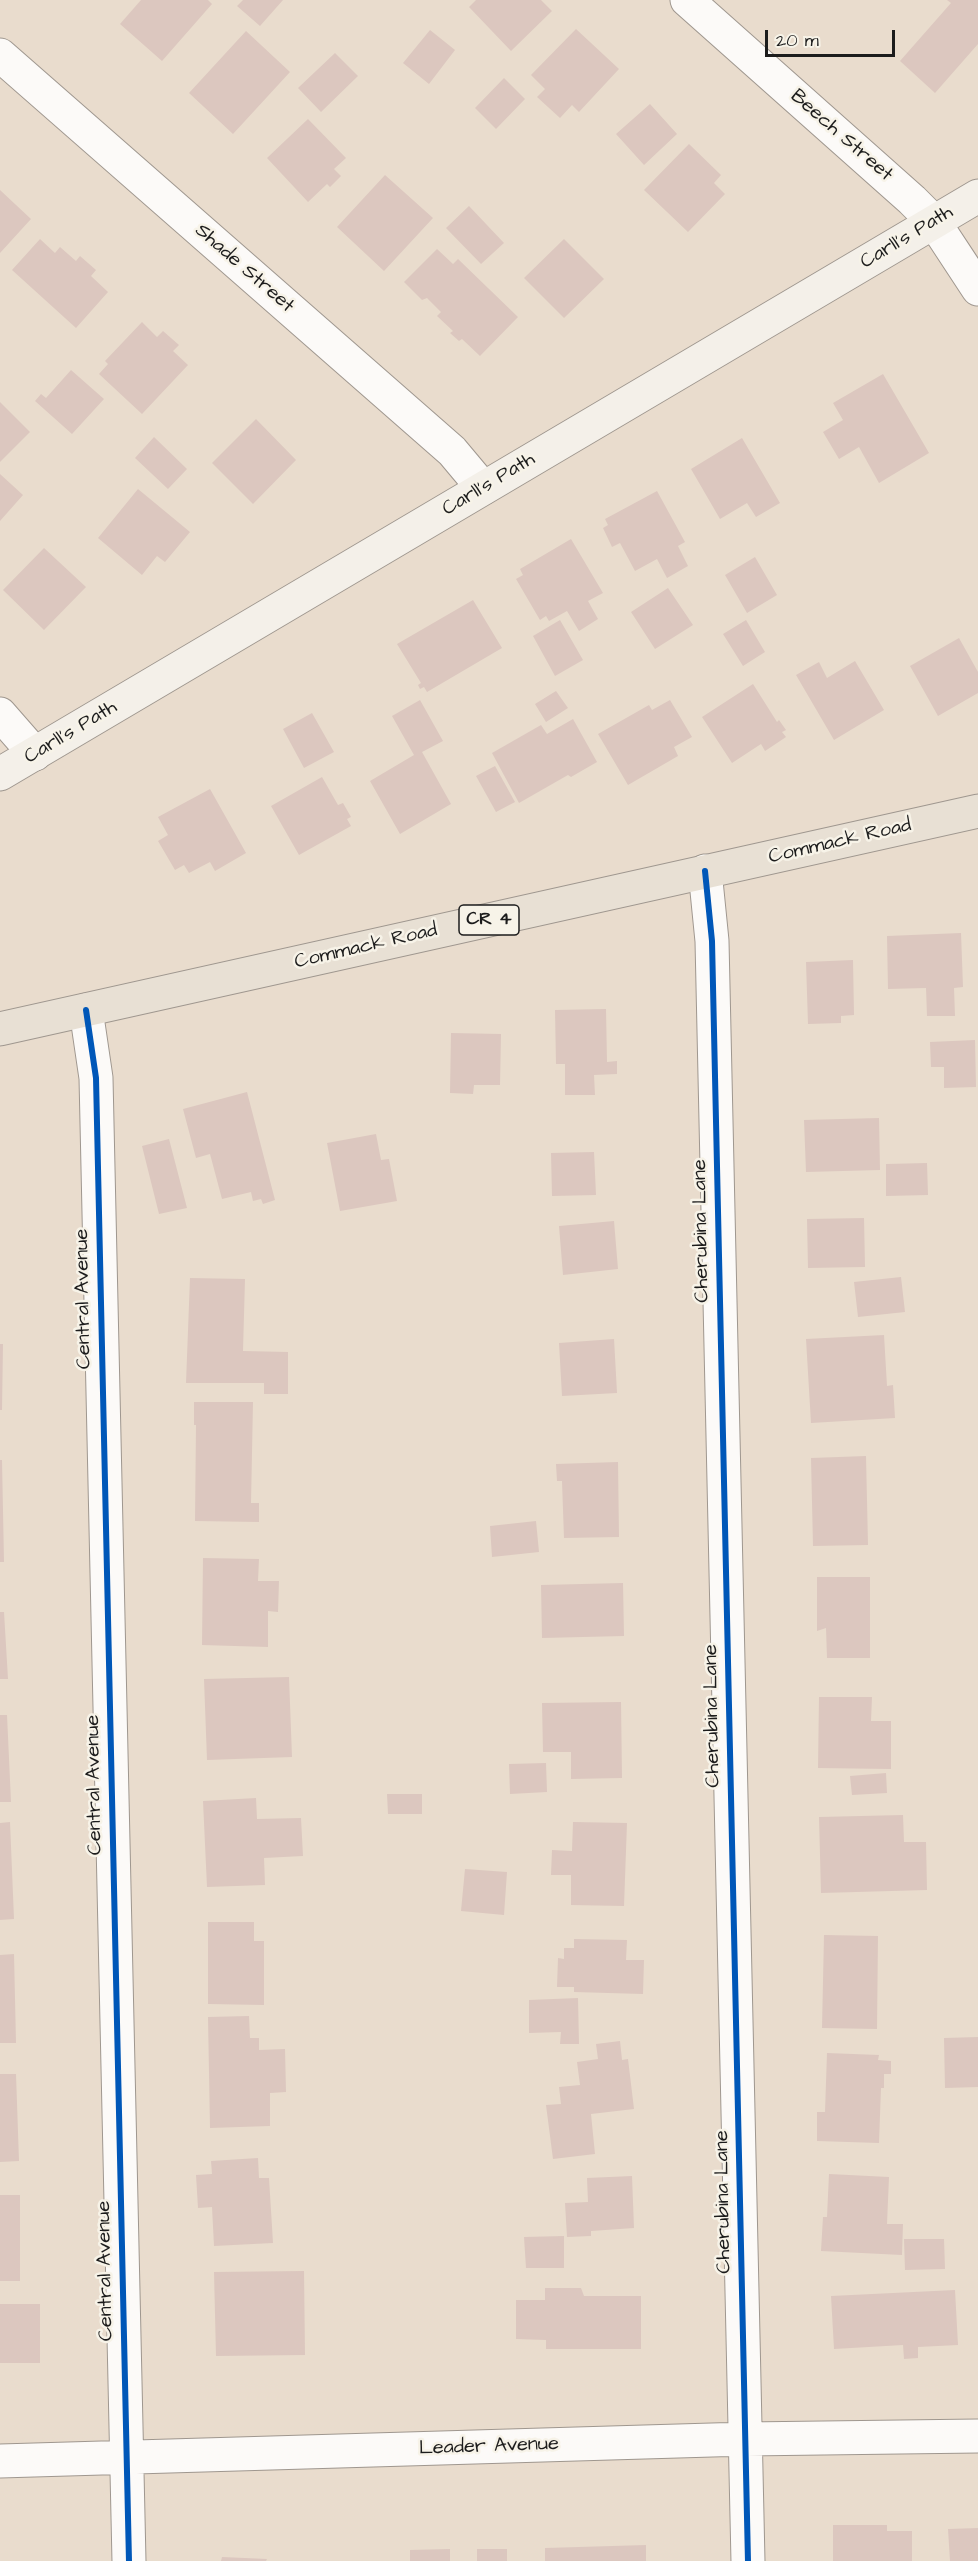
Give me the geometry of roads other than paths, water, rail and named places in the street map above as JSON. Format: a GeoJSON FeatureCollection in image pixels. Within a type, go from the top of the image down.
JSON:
{"type":"FeatureCollection","features":[{"type":"Feature","properties":{"kind":"main road","name":"Commack Road"},"geometry":{"type":"LineString","coordinates":[[0,1029],[978,811]]}},
{"type":"Feature","properties":{"kind":"street","name":"Beech Street"},"geometry":{"type":"LineString","coordinates":[[687,0],[887,177],[934,222],[978,289]]}},
{"type":"Feature","properties":{"kind":"street","name":"Shade Street"},"geometry":{"type":"LineString","coordinates":[[0,55],[452,451],[483,488]]}},
{"type":"Feature","properties":{"kind":"street","name":"Carll's Path"},"geometry":{"type":"LineString","coordinates":[[0,774],[978,196]]}},
{"type":"Feature","properties":{"kind":"street"},"geometry":{"type":"LineString","coordinates":[[0,714],[35,754]]}},
{"type":"Feature","properties":{"kind":"street","name":"Cherubina Lane"},"geometry":{"type":"LineString","coordinates":[[705,872],[712,941],[748,2561]]}},
{"type":"Feature","properties":{"kind":"street","name":"Central Avenue"},"geometry":{"type":"LineString","coordinates":[[86,1010],[96,1078],[129,2561]]}},
{"type":"Feature","properties":{"kind":"street","name":"Leader Avenue"},"geometry":{"type":"LineString","coordinates":[[0,2461],[746,2439],[978,2436]]}}]}
